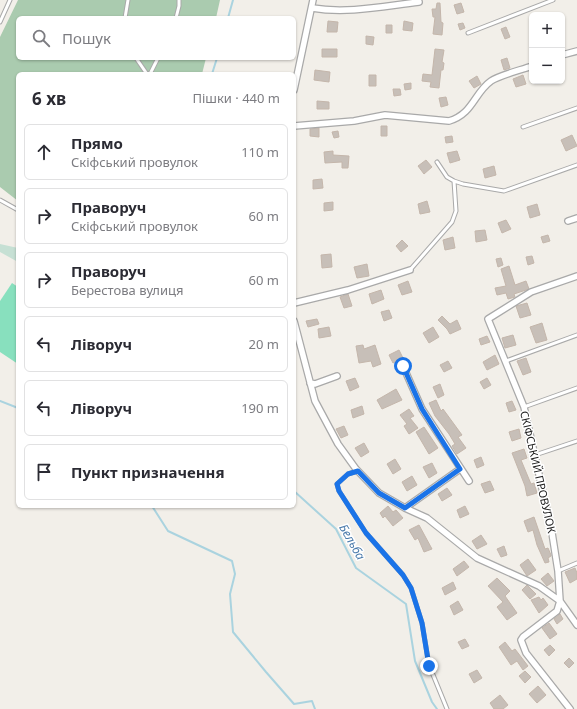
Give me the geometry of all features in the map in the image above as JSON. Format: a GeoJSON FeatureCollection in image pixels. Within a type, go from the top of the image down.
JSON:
{"type":"FeatureCollection","features":[{"type":"Feature","properties":{"kind":"street"},"geometry":{"type":"LineString","coordinates":[[296,81],[313,0]]}},
{"type":"Feature","properties":{"kind":"street"},"geometry":{"type":"LineString","coordinates":[[312,8],[320,10],[357,10],[419,2]]}},
{"type":"Feature","properties":{"kind":"street"},"geometry":{"type":"LineString","coordinates":[[565,54],[577,51]]}},
{"type":"Feature","properties":{"kind":"street"},"geometry":{"type":"LineString","coordinates":[[296,126],[354,121],[385,115],[449,121],[458,119],[469,109],[490,82],[496,78],[529,67]]}},
{"type":"Feature","properties":{"kind":"street"},"geometry":{"type":"LineString","coordinates":[[568,221],[577,218]]}},
{"type":"Feature","properties":{"kind":"street"},"geometry":{"type":"LineString","coordinates":[[296,303],[348,290],[410,270]]}},
{"type":"Feature","properties":{"kind":"street","name":"СКІФСЬКИЙ ПРОВУЛОК"},"geometry":{"type":"LineString","coordinates":[[560,601],[558,570],[552,533],[524,407],[488,319],[531,292],[577,276]]}},
{"type":"Feature","properties":{"kind":"street"},"geometry":{"type":"LineString","coordinates":[[296,329],[315,401],[338,444],[358,471],[379,493],[405,508],[427,518],[477,558],[539,586],[560,601],[577,625]]}},
{"type":"Feature","properties":{"kind":"street"},"geometry":{"type":"LineString","coordinates":[[403,366],[422,409],[469,481]]}},
{"type":"Feature","properties":{"kind":"street"},"geometry":{"type":"LineString","coordinates":[[310,383],[315,384],[337,376]]}},
{"type":"Feature","properties":{"kind":"street"},"geometry":{"type":"LineString","coordinates":[[405,508],[460,469]]}},
{"type":"Feature","properties":{"kind":"street"},"geometry":{"type":"LineString","coordinates":[[560,601],[558,611],[521,640],[526,653],[570,709]]}},
{"type":"Feature","properties":{"kind":"lane"},"geometry":{"type":"LineString","coordinates":[[0,22],[10,0]]}},
{"type":"Feature","properties":{"kind":"lane"},"geometry":{"type":"LineString","coordinates":[[125,16],[128,0]]}},
{"type":"Feature","properties":{"kind":"lane"},"geometry":{"type":"LineString","coordinates":[[176,16],[179,0]]}},
{"type":"Feature","properties":{"kind":"lane"},"geometry":{"type":"LineString","coordinates":[[468,33],[553,0]]}},
{"type":"Feature","properties":{"kind":"lane"},"geometry":{"type":"LineString","coordinates":[[138,60],[146,72]]}},
{"type":"Feature","properties":{"kind":"lane"},"geometry":{"type":"LineString","coordinates":[[149,72],[157,60]]}},
{"type":"Feature","properties":{"kind":"lane"},"geometry":{"type":"LineString","coordinates":[[522,127],[577,108]]}},
{"type":"Feature","properties":{"kind":"lane"},"geometry":{"type":"LineString","coordinates":[[437,162],[447,177],[454,181],[504,191],[577,165]]}},
{"type":"Feature","properties":{"kind":"lane"},"geometry":{"type":"LineString","coordinates":[[410,270],[452,222],[456,211],[454,181]]}},
{"type":"Feature","properties":{"kind":"lane"},"geometry":{"type":"LineString","coordinates":[[0,200],[16,209]]}},
{"type":"Feature","properties":{"kind":"lane"},"geometry":{"type":"LineString","coordinates":[[506,361],[577,335]]}},
{"type":"Feature","properties":{"kind":"lane"},"geometry":{"type":"LineString","coordinates":[[524,407],[577,388]]}},
{"type":"Feature","properties":{"kind":"lane"},"geometry":{"type":"LineString","coordinates":[[535,455],[577,441]]}},
{"type":"Feature","properties":{"kind":"lane"},"geometry":{"type":"LineString","coordinates":[[358,471],[348,474],[337,484],[339,491],[366,533],[403,575],[411,588],[422,623],[429,666],[447,709]]}},
{"type":"Feature","properties":{"kind":"lane"},"geometry":{"type":"LineString","coordinates":[[558,570],[577,563]]}},
{"type":"Feature","properties":{"kind":"green space"},"geometry":{"type":"Polygon","coordinates":[[[18,0],[220,0],[216,16],[16,16],[16,60],[206,60],[202,72],[16,72],[16,199],[0,187],[0,37],[18,0]]]}},
{"type":"Feature","properties":{"kind":"green space"},"geometry":{"type":"Polygon","coordinates":[[[0,244],[16,248],[16,261],[0,252],[0,244]]]}},
{"type":"Feature","properties":{"kind":"green space"},"geometry":{"type":"Polygon","coordinates":[[[12,283],[16,286],[16,363],[0,352],[0,301],[12,283]]]}},
{"type":"Feature","properties":{"kind":"building"},"geometry":{"type":"Polygon","coordinates":[[[437,3],[440,3],[441,22],[443,23],[442,35],[433,34],[435,17],[433,17],[432,9],[436,9],[437,3]]]}},
{"type":"Feature","properties":{"kind":"building"},"geometry":{"type":"Polygon","coordinates":[[[461,3],[464,12],[457,14],[454,5],[461,3]]]}},
{"type":"Feature","properties":{"kind":"building"},"geometry":{"type":"Polygon","coordinates":[[[328,21],[338,22],[337,32],[327,32],[328,21]]]}},
{"type":"Feature","properties":{"kind":"building"},"geometry":{"type":"Polygon","coordinates":[[[404,21],[413,23],[412,31],[403,30],[404,21]]]}},
{"type":"Feature","properties":{"kind":"building"},"geometry":{"type":"Polygon","coordinates":[[[463,23],[465,28],[460,30],[458,24],[463,23]]]}},
{"type":"Feature","properties":{"kind":"building"},"geometry":{"type":"Polygon","coordinates":[[[386,25],[392,25],[392,33],[386,33],[386,25]]]}},
{"type":"Feature","properties":{"kind":"building"},"geometry":{"type":"Polygon","coordinates":[[[506,27],[510,37],[505,39],[501,29],[506,27]]]}},
{"type":"Feature","properties":{"kind":"building"},"geometry":{"type":"Polygon","coordinates":[[[366,36],[374,37],[373,45],[366,44],[366,36]]]}},
{"type":"Feature","properties":{"kind":"building"},"geometry":{"type":"Polygon","coordinates":[[[322,49],[337,49],[337,57],[322,57],[322,49]]]}},
{"type":"Feature","properties":{"kind":"building"},"geometry":{"type":"Polygon","coordinates":[[[435,49],[444,50],[442,62],[444,63],[443,70],[441,70],[439,88],[430,87],[431,82],[422,81],[423,74],[432,75],[435,49]]]}},
{"type":"Feature","properties":{"kind":"building"},"geometry":{"type":"Polygon","coordinates":[[[507,58],[510,68],[504,70],[501,60],[507,58]]]}},
{"type":"Feature","properties":{"kind":"building"},"geometry":{"type":"Polygon","coordinates":[[[315,70],[330,72],[329,82],[314,80],[315,70]]]}},
{"type":"Feature","properties":{"kind":"building"},"geometry":{"type":"Polygon","coordinates":[[[369,75],[376,75],[376,86],[369,86],[369,75]]]}},
{"type":"Feature","properties":{"kind":"building"},"geometry":{"type":"Polygon","coordinates":[[[523,75],[526,84],[516,87],[513,79],[523,75]]]}},
{"type":"Feature","properties":{"kind":"building"},"geometry":{"type":"Polygon","coordinates":[[[477,76],[481,84],[474,88],[469,81],[477,76]]]}},
{"type":"Feature","properties":{"kind":"building"},"geometry":{"type":"Polygon","coordinates":[[[411,83],[411,89],[405,90],[404,84],[411,83]]]}},
{"type":"Feature","properties":{"kind":"building"},"geometry":{"type":"Polygon","coordinates":[[[393,89],[400,89],[401,95],[394,96],[393,89]]]}},
{"type":"Feature","properties":{"kind":"building"},"geometry":{"type":"Polygon","coordinates":[[[446,97],[448,105],[441,107],[439,98],[446,97]]]}},
{"type":"Feature","properties":{"kind":"building"},"geometry":{"type":"Polygon","coordinates":[[[317,101],[329,102],[329,109],[317,109],[317,101]]]}},
{"type":"Feature","properties":{"kind":"building"},"geometry":{"type":"Polygon","coordinates":[[[381,126],[387,126],[387,136],[381,136],[381,126]]]}},
{"type":"Feature","properties":{"kind":"building"},"geometry":{"type":"Polygon","coordinates":[[[319,128],[319,137],[310,136],[310,129],[319,128]]]}},
{"type":"Feature","properties":{"kind":"building"},"geometry":{"type":"Polygon","coordinates":[[[338,131],[339,137],[334,138],[332,132],[338,131]]]}},
{"type":"Feature","properties":{"kind":"building"},"geometry":{"type":"Polygon","coordinates":[[[572,135],[577,146],[566,151],[561,140],[572,135]]]}},
{"type":"Feature","properties":{"kind":"building"},"geometry":{"type":"Polygon","coordinates":[[[452,136],[453,142],[446,143],[445,137],[452,136]]]}},
{"type":"Feature","properties":{"kind":"building"},"geometry":{"type":"Polygon","coordinates":[[[333,151],[333,155],[349,156],[348,168],[342,168],[342,162],[325,163],[324,152],[333,151]]]}},
{"type":"Feature","properties":{"kind":"building"},"geometry":{"type":"Polygon","coordinates":[[[457,151],[460,160],[450,163],[447,153],[457,151]]]}},
{"type":"Feature","properties":{"kind":"building"},"geometry":{"type":"Polygon","coordinates":[[[426,160],[432,167],[424,174],[418,166],[426,160]]]}},
{"type":"Feature","properties":{"kind":"building"},"geometry":{"type":"Polygon","coordinates":[[[494,166],[496,175],[485,178],[483,169],[494,166]]]}},
{"type":"Feature","properties":{"kind":"building"},"geometry":{"type":"Polygon","coordinates":[[[322,179],[323,188],[313,189],[313,180],[322,179]]]}},
{"type":"Feature","properties":{"kind":"building"},"geometry":{"type":"Polygon","coordinates":[[[427,201],[430,212],[420,214],[418,204],[427,201]]]}},
{"type":"Feature","properties":{"kind":"building"},"geometry":{"type":"Polygon","coordinates":[[[333,202],[333,210],[324,211],[324,203],[333,202]]]}},
{"type":"Feature","properties":{"kind":"building"},"geometry":{"type":"Polygon","coordinates":[[[537,204],[540,215],[530,218],[527,207],[537,204]]]}},
{"type":"Feature","properties":{"kind":"building"},"geometry":{"type":"Polygon","coordinates":[[[506,220],[511,229],[502,233],[498,223],[506,220]]]}},
{"type":"Feature","properties":{"kind":"building"},"geometry":{"type":"Polygon","coordinates":[[[485,230],[487,240],[476,242],[475,231],[485,230]]]}},
{"type":"Feature","properties":{"kind":"building"},"geometry":{"type":"Polygon","coordinates":[[[548,235],[550,241],[543,243],[541,237],[548,235]]]}},
{"type":"Feature","properties":{"kind":"building"},"geometry":{"type":"Polygon","coordinates":[[[453,237],[455,248],[445,250],[443,240],[453,237]]]}},
{"type":"Feature","properties":{"kind":"building"},"geometry":{"type":"Polygon","coordinates":[[[402,240],[408,246],[401,252],[396,246],[402,240]]]}},
{"type":"Feature","properties":{"kind":"building"},"geometry":{"type":"Polygon","coordinates":[[[331,254],[332,267],[322,268],[321,255],[331,254]]]}},
{"type":"Feature","properties":{"kind":"building"},"geometry":{"type":"Polygon","coordinates":[[[532,256],[534,263],[528,265],[526,257],[532,256]]]}},
{"type":"Feature","properties":{"kind":"building"},"geometry":{"type":"Polygon","coordinates":[[[501,258],[503,265],[498,267],[496,259],[501,258]]]}},
{"type":"Feature","properties":{"kind":"building"},"geometry":{"type":"Polygon","coordinates":[[[367,264],[369,276],[357,278],[354,267],[367,264]]]}},
{"type":"Feature","properties":{"kind":"building"},"geometry":{"type":"Polygon","coordinates":[[[509,266],[515,285],[526,281],[529,289],[514,294],[515,297],[508,299],[506,293],[497,295],[495,288],[506,286],[501,269],[509,266]]]}},
{"type":"Feature","properties":{"kind":"building"},"geometry":{"type":"Polygon","coordinates":[[[408,281],[412,292],[402,295],[398,285],[408,281]]]}},
{"type":"Feature","properties":{"kind":"building"},"geometry":{"type":"Polygon","coordinates":[[[381,290],[384,299],[372,304],[369,294],[381,290]]]}},
{"type":"Feature","properties":{"kind":"building"},"geometry":{"type":"Polygon","coordinates":[[[348,294],[352,306],[344,308],[340,297],[348,294]]]}},
{"type":"Feature","properties":{"kind":"building"},"geometry":{"type":"Polygon","coordinates":[[[527,303],[531,315],[520,318],[516,306],[527,303]]]}},
{"type":"Feature","properties":{"kind":"building"},"geometry":{"type":"Polygon","coordinates":[[[389,310],[392,318],[384,321],[381,312],[389,310]]]}},
{"type":"Feature","properties":{"kind":"building"},"geometry":{"type":"Polygon","coordinates":[[[442,316],[450,324],[457,320],[461,329],[450,334],[438,320],[442,316]]]}},
{"type":"Feature","properties":{"kind":"building"},"geometry":{"type":"Polygon","coordinates":[[[317,319],[319,324],[308,327],[306,321],[317,319]]]}},
{"type":"Feature","properties":{"kind":"building"},"geometry":{"type":"Polygon","coordinates":[[[542,323],[547,340],[536,343],[530,327],[542,323]]]}},
{"type":"Feature","properties":{"kind":"building"},"geometry":{"type":"Polygon","coordinates":[[[329,327],[331,336],[319,338],[318,329],[329,327]]]}},
{"type":"Feature","properties":{"kind":"building"},"geometry":{"type":"Polygon","coordinates":[[[433,327],[439,337],[429,343],[423,333],[433,327]]]}},
{"type":"Feature","properties":{"kind":"building"},"geometry":{"type":"Polygon","coordinates":[[[513,335],[516,345],[505,348],[502,338],[513,335]]]}},
{"type":"Feature","properties":{"kind":"building"},"geometry":{"type":"Polygon","coordinates":[[[487,336],[490,342],[481,345],[479,339],[487,336]]]}},
{"type":"Feature","properties":{"kind":"building"},"geometry":{"type":"Polygon","coordinates":[[[363,345],[364,349],[375,345],[381,364],[373,367],[371,361],[359,363],[356,346],[363,345]]]}},
{"type":"Feature","properties":{"kind":"building"},"geometry":{"type":"Polygon","coordinates":[[[399,350],[403,358],[393,363],[389,355],[399,350]]]}},
{"type":"Feature","properties":{"kind":"building"},"geometry":{"type":"Polygon","coordinates":[[[495,355],[499,364],[487,370],[483,362],[495,355]]]}},
{"type":"Feature","properties":{"kind":"building"},"geometry":{"type":"Polygon","coordinates":[[[526,358],[531,372],[523,375],[517,361],[526,358]]]}},
{"type":"Feature","properties":{"kind":"building"},"geometry":{"type":"Polygon","coordinates":[[[448,361],[452,368],[444,372],[440,365],[448,361]]]}},
{"type":"Feature","properties":{"kind":"building"},"geometry":{"type":"Polygon","coordinates":[[[355,378],[359,387],[350,391],[346,381],[355,378]]]}},
{"type":"Feature","properties":{"kind":"building"},"geometry":{"type":"Polygon","coordinates":[[[487,378],[491,385],[484,389],[480,382],[487,378]]]}},
{"type":"Feature","properties":{"kind":"building"},"geometry":{"type":"Polygon","coordinates":[[[440,384],[444,395],[438,398],[433,387],[440,384]]]}},
{"type":"Feature","properties":{"kind":"building"},"geometry":{"type":"Polygon","coordinates":[[[396,389],[402,400],[382,409],[377,400],[396,389]]]}},
{"type":"Feature","properties":{"kind":"building"},"geometry":{"type":"Polygon","coordinates":[[[436,400],[441,411],[443,409],[462,435],[458,437],[466,448],[457,454],[452,446],[455,444],[435,416],[429,403],[436,400]]]}},
{"type":"Feature","properties":{"kind":"building"},"geometry":{"type":"Polygon","coordinates":[[[512,401],[516,410],[509,412],[506,403],[512,401]]]}},
{"type":"Feature","properties":{"kind":"building"},"geometry":{"type":"Polygon","coordinates":[[[362,406],[364,414],[353,418],[351,410],[362,406]]]}},
{"type":"Feature","properties":{"kind":"building"},"geometry":{"type":"Polygon","coordinates":[[[409,409],[414,416],[410,418],[418,428],[409,434],[404,426],[407,424],[400,415],[409,409]]]}},
{"type":"Feature","properties":{"kind":"building"},"geometry":{"type":"Polygon","coordinates":[[[344,426],[348,435],[341,438],[336,429],[344,426]]]}},
{"type":"Feature","properties":{"kind":"building"},"geometry":{"type":"Polygon","coordinates":[[[424,427],[438,448],[429,454],[416,432],[424,427]]]}},
{"type":"Feature","properties":{"kind":"building"},"geometry":{"type":"Polygon","coordinates":[[[519,429],[521,438],[512,441],[509,432],[519,429]]]}},
{"type":"Feature","properties":{"kind":"building"},"geometry":{"type":"Polygon","coordinates":[[[364,443],[369,452],[361,457],[355,448],[364,443]]]}},
{"type":"Feature","properties":{"kind":"building"},"geometry":{"type":"Polygon","coordinates":[[[524,449],[527,458],[521,460],[531,484],[534,483],[537,493],[527,496],[525,486],[512,453],[524,449]]]}},
{"type":"Feature","properties":{"kind":"building"},"geometry":{"type":"Polygon","coordinates":[[[481,457],[484,465],[477,468],[474,460],[481,457]]]}},
{"type":"Feature","properties":{"kind":"building"},"geometry":{"type":"Polygon","coordinates":[[[395,459],[401,469],[393,474],[387,464],[395,459]]]}},
{"type":"Feature","properties":{"kind":"building"},"geometry":{"type":"Polygon","coordinates":[[[432,463],[437,473],[429,478],[423,467],[432,463]]]}},
{"type":"Feature","properties":{"kind":"building"},"geometry":{"type":"Polygon","coordinates":[[[412,476],[417,485],[407,491],[402,482],[412,476]]]}},
{"type":"Feature","properties":{"kind":"building"},"geometry":{"type":"Polygon","coordinates":[[[490,481],[494,490],[485,493],[481,484],[490,481]]]}},
{"type":"Feature","properties":{"kind":"building"},"geometry":{"type":"Polygon","coordinates":[[[447,488],[452,495],[442,501],[438,494],[447,488]]]}},
{"type":"Feature","properties":{"kind":"building"},"geometry":{"type":"Polygon","coordinates":[[[388,506],[393,512],[396,510],[403,518],[393,526],[385,516],[383,518],[380,513],[388,506]]]}},
{"type":"Feature","properties":{"kind":"building"},"geometry":{"type":"Polygon","coordinates":[[[465,506],[469,514],[460,518],[457,510],[465,506]]]}},
{"type":"Feature","properties":{"kind":"building"},"geometry":{"type":"Polygon","coordinates":[[[534,517],[545,549],[548,548],[551,555],[548,558],[549,562],[545,563],[537,545],[533,530],[528,532],[524,521],[534,517]]]}},
{"type":"Feature","properties":{"kind":"building"},"geometry":{"type":"Polygon","coordinates":[[[419,525],[432,549],[424,552],[418,538],[415,540],[409,530],[419,525]]]}},
{"type":"Feature","properties":{"kind":"building"},"geometry":{"type":"Polygon","coordinates":[[[481,535],[487,544],[477,549],[472,541],[481,535]]]}},
{"type":"Feature","properties":{"kind":"building"},"geometry":{"type":"Polygon","coordinates":[[[504,546],[507,555],[501,557],[497,549],[504,546]]]}},
{"type":"Feature","properties":{"kind":"building"},"geometry":{"type":"Polygon","coordinates":[[[528,559],[536,570],[527,576],[520,565],[528,559]]]}},
{"type":"Feature","properties":{"kind":"building"},"geometry":{"type":"Polygon","coordinates":[[[464,561],[469,567],[457,576],[453,569],[464,561]]]}},
{"type":"Feature","properties":{"kind":"building"},"geometry":{"type":"Polygon","coordinates":[[[575,568],[577,579],[570,583],[565,572],[575,568]]]}},
{"type":"Feature","properties":{"kind":"building"},"geometry":{"type":"Polygon","coordinates":[[[548,573],[554,581],[547,586],[541,579],[548,573]]]}},
{"type":"Feature","properties":{"kind":"building"},"geometry":{"type":"Polygon","coordinates":[[[497,578],[510,591],[505,596],[517,613],[507,620],[497,607],[503,602],[488,586],[497,578]]]}},
{"type":"Feature","properties":{"kind":"building"},"geometry":{"type":"Polygon","coordinates":[[[453,582],[456,589],[445,595],[442,588],[453,582]]]}},
{"type":"Feature","properties":{"kind":"building"},"geometry":{"type":"Polygon","coordinates":[[[527,585],[536,594],[530,599],[522,590],[527,585]]]}},
{"type":"Feature","properties":{"kind":"building"},"geometry":{"type":"Polygon","coordinates":[[[539,597],[541,600],[543,598],[548,605],[539,613],[531,600],[539,597]]]}},
{"type":"Feature","properties":{"kind":"building"},"geometry":{"type":"Polygon","coordinates":[[[458,601],[463,610],[454,615],[450,606],[458,601]]]}},
{"type":"Feature","properties":{"kind":"building"},"geometry":{"type":"Polygon","coordinates":[[[560,614],[563,619],[557,624],[554,619],[560,614]]]}},
{"type":"Feature","properties":{"kind":"building"},"geometry":{"type":"Polygon","coordinates":[[[549,623],[557,634],[550,639],[542,628],[549,623]]]}},
{"type":"Feature","properties":{"kind":"building"},"geometry":{"type":"Polygon","coordinates":[[[465,639],[469,646],[462,649],[458,642],[465,639]]]}},
{"type":"Feature","properties":{"kind":"building"},"geometry":{"type":"Polygon","coordinates":[[[505,642],[512,651],[515,649],[528,666],[523,670],[517,661],[511,665],[499,647],[505,642]]]}},
{"type":"Feature","properties":{"kind":"building"},"geometry":{"type":"Polygon","coordinates":[[[550,645],[555,650],[549,656],[544,650],[550,645]]]}},
{"type":"Feature","properties":{"kind":"building"},"geometry":{"type":"Polygon","coordinates":[[[569,658],[574,663],[569,668],[564,663],[569,658]]]}},
{"type":"Feature","properties":{"kind":"building"},"geometry":{"type":"Polygon","coordinates":[[[477,670],[482,678],[474,683],[469,674],[477,670]]]}},
{"type":"Feature","properties":{"kind":"building"},"geometry":{"type":"Polygon","coordinates":[[[525,671],[531,677],[525,683],[519,676],[525,671]]]}},
{"type":"Feature","properties":{"kind":"building"},"geometry":{"type":"Polygon","coordinates":[[[538,686],[546,695],[537,703],[529,694],[538,686]]]}},
{"type":"Feature","properties":{"kind":"building"},"geometry":{"type":"Polygon","coordinates":[[[500,695],[508,705],[503,709],[494,709],[490,703],[500,695]]]}},
{"type":"Feature","properties":{"kind":"waterway","name":"Бельба"},"geometry":{"type":"LineString","coordinates":[[229,16],[233,0]]}},
{"type":"Feature","properties":{"kind":"waterway","name":"Бельба"},"geometry":{"type":"LineString","coordinates":[[213,72],[216,60]]}},
{"type":"Feature","properties":{"kind":"waterway"},"geometry":{"type":"LineString","coordinates":[[0,401],[16,407]]}},
{"type":"Feature","properties":{"kind":"waterway","name":"Бельба"},"geometry":{"type":"LineString","coordinates":[[296,493],[336,529],[356,568],[406,604],[415,661],[432,702],[437,709]]}},
{"type":"Feature","properties":{"kind":"waterway"},"geometry":{"type":"LineString","coordinates":[[153,508],[168,531],[232,561],[235,574],[230,594],[233,632],[294,704],[312,701],[315,709]]}},
{"type":"Feature","properties":{"kind":"route"},"geometry":{"type":"LineString","coordinates":[[403,366],[422,409],[460,469],[405,508],[379,493],[358,471],[348,474],[337,484],[339,491],[350,511],[366,533],[403,575],[411,588],[422,623],[429,666]]}}]}
